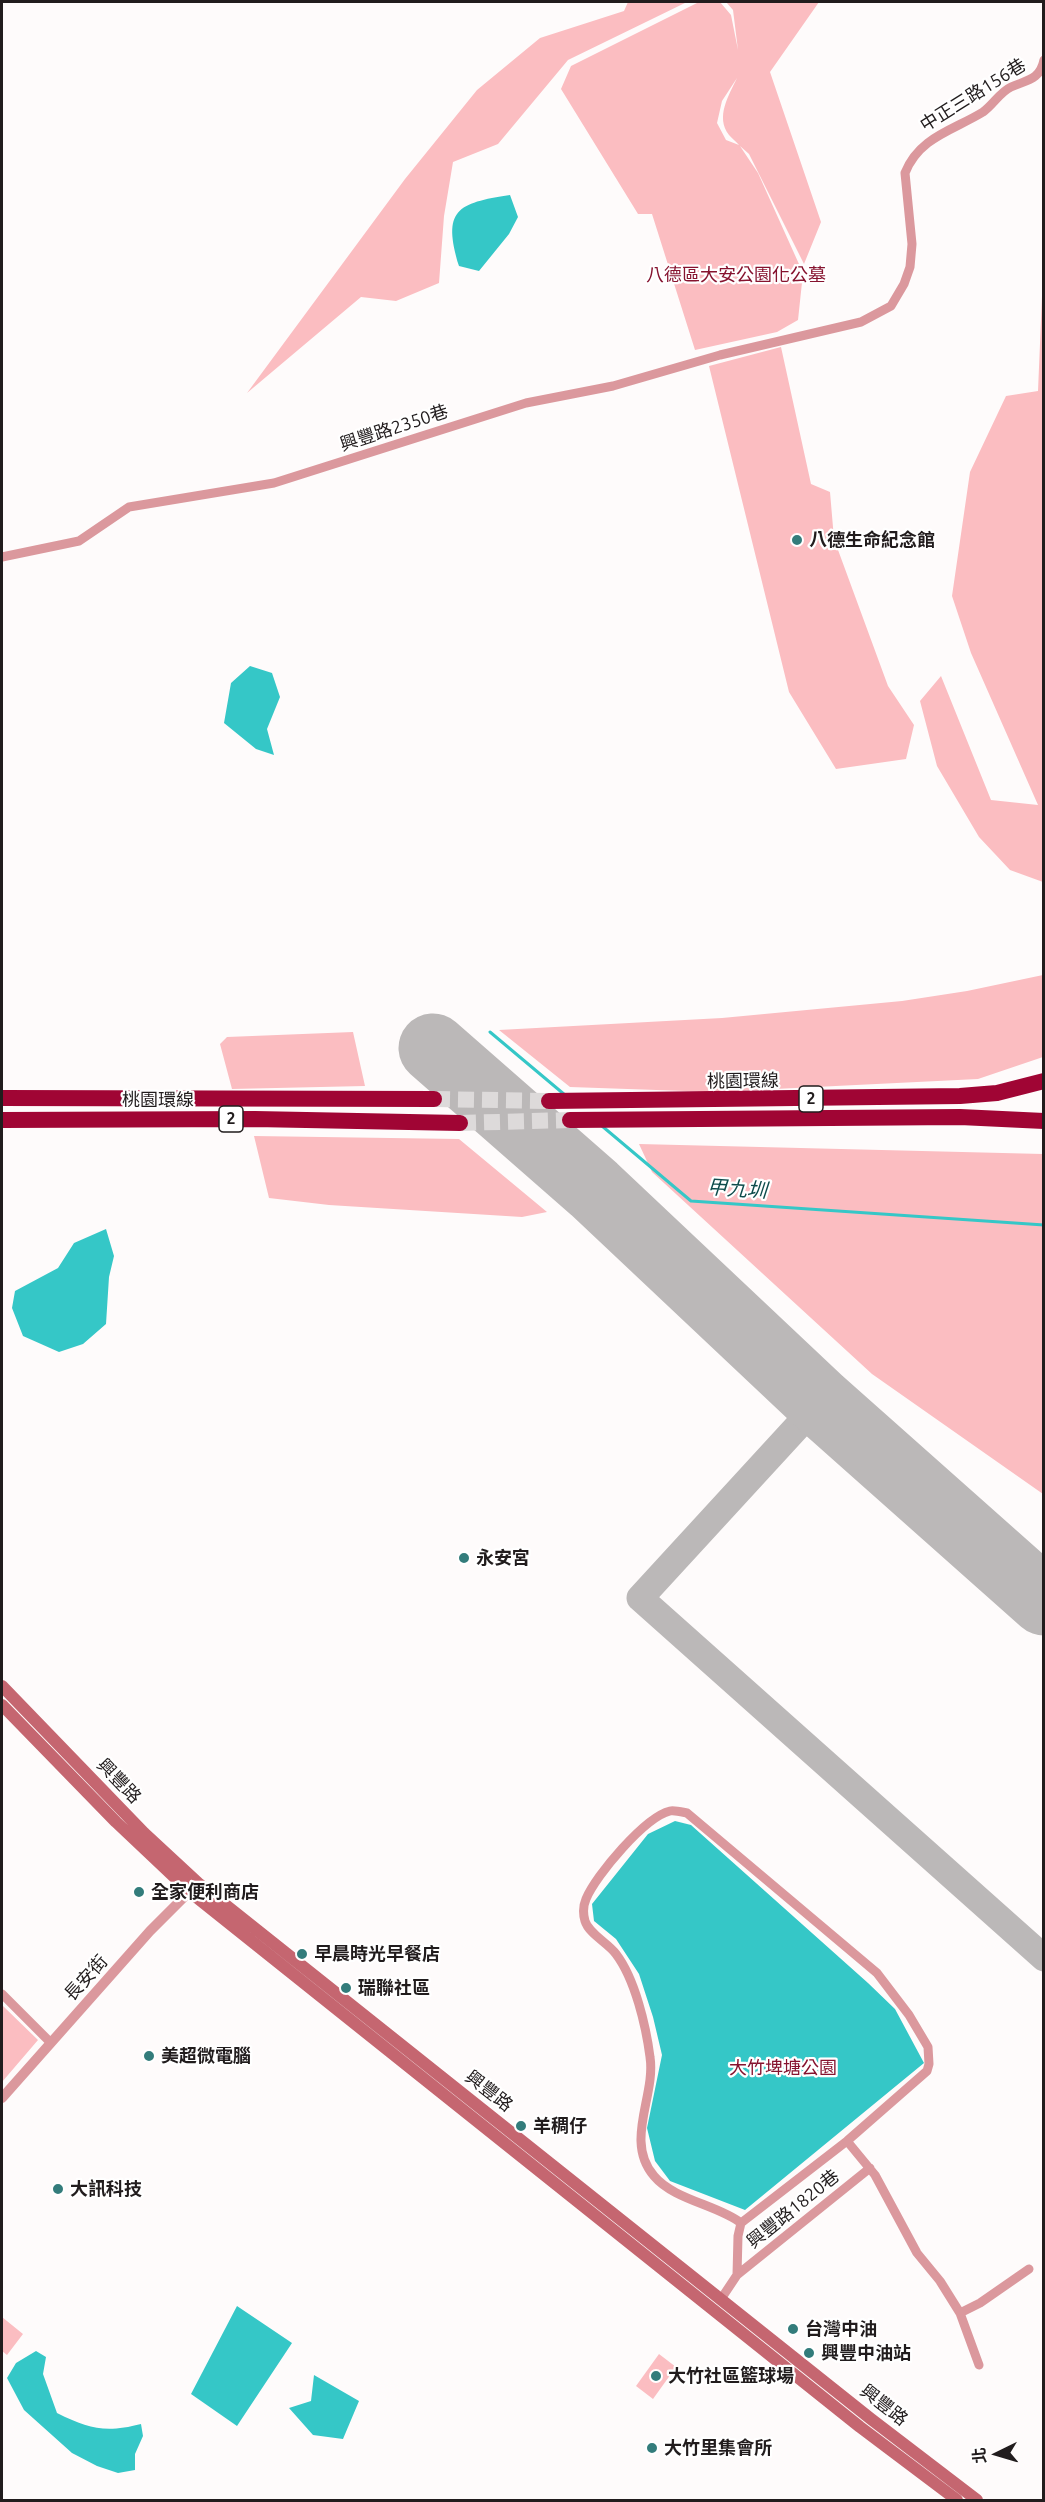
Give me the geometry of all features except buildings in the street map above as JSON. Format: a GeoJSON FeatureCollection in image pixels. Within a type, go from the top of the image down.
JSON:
{"type":"FeatureCollection","features":[{"type":"Feature","properties":{"kind":"highway","name":"桃園環線"},"geometry":{"type":"LineString","coordinates":[[549,1101],[960,1096],[997,1093],[1044,1081]]}},
{"type":"Feature","properties":{"kind":"highway","name":"桃園環線"},"geometry":{"type":"LineString","coordinates":[[2,1098],[434,1100]]}},
{"type":"Feature","properties":{"kind":"highway","name":"桃園環線"},"geometry":{"type":"LineString","coordinates":[[570,1120],[960,1117],[1044,1121]]}},
{"type":"Feature","properties":{"kind":"highway","name":"桃園環線"},"geometry":{"type":"LineString","coordinates":[[2,1120],[255,1119],[460,1123]]}},
{"type":"Feature","properties":{"kind":"main road","name":"興豐路"},"geometry":{"type":"LineString","coordinates":[[2,1686],[194,1887],[977,2500]]}},
{"type":"Feature","properties":{"kind":"main road","name":"興豐路"},"geometry":{"type":"LineString","coordinates":[[2,1705],[117,1822],[194,1887],[860,2427],[957,2500]]}},
{"type":"Feature","properties":{"kind":"street","name":"中正三路156巷"},"geometry":{"type":"LineString","coordinates":[[802,335],[861,322],[891,306],[904,284],[910,267],[912,244],[905,173],[909,162],[921,148],[943,131],[984,111],[1010,88],[1029,82],[1042,70],[1044,60]]}},
{"type":"Feature","properties":{"kind":"street","name":"興豐路2350巷"},"geometry":{"type":"LineString","coordinates":[[2,557],[79,541],[129,507],[274,483],[526,403],[613,386],[720,355],[802,335]]}},
{"type":"Feature","properties":{"kind":"street"},"geometry":{"type":"LineString","coordinates":[[721,2299],[737,2275],[738,2236],[741,2223],[847,2141],[927,2071],[928,2047],[909,2015],[877,1973],[687,1813],[670,1810],[648,1823],[631,1838],[595,1884],[586,1899],[583,1910],[586,1924],[616,1954],[636,1993],[651,2059],[640,2142],[644,2158],[654,2177],[679,2194],[718,2212],[729,2214],[741,2223]]}},
{"type":"Feature","properties":{"kind":"street","name":"長安街"},"geometry":{"type":"LineString","coordinates":[[2,2098],[150,1931],[194,1887]]}},
{"type":"Feature","properties":{"kind":"street"},"geometry":{"type":"LineString","coordinates":[[2,1994],[50,2042]]}},
{"type":"Feature","properties":{"kind":"street"},"geometry":{"type":"LineString","coordinates":[[847,2141],[870,2168],[917,2253],[940,2281],[960,2313],[980,2365]]}},
{"type":"Feature","properties":{"kind":"street","name":"興豐路1820巷"},"geometry":{"type":"LineString","coordinates":[[737,2275],[870,2168]]}},
{"type":"Feature","properties":{"kind":"street"},"geometry":{"type":"LineString","coordinates":[[960,2313],[980,2303],[1029,2269]]}},
{"type":"Feature","properties":{"kind":"green space"},"geometry":{"type":"Polygon","coordinates":[[[628,2],[687,2],[568,60],[498,144],[453,162],[444,216],[439,283],[396,301],[361,297],[247,393],[405,179],[477,90],[540,38],[624,11],[628,2]]]}},
{"type":"Feature","properties":{"kind":"green space","name":"八德區大安公園化公墓"},"geometry":{"type":"Polygon","coordinates":[[[699,2],[720,2],[731,15],[738,50],[733,10],[726,2],[819,2],[770,72],[821,222],[804,264],[749,154],[740,146],[758,173],[803,273],[798,320],[777,332],[695,350],[652,214],[638,214],[561,89],[571,66],[699,2]],[[737,78],[722,101],[717,123],[726,140],[739,145],[729,135],[723,121],[727,99],[737,78]]]}},
{"type":"Feature","properties":{"kind":"green space"},"geometry":{"type":"Polygon","coordinates":[[[1043,272],[1043,882],[1010,870],[979,837],[937,766],[920,701],[941,676],[991,800],[1038,805],[971,653],[952,596],[970,472],[1006,396],[1038,391],[1043,272]]]}},
{"type":"Feature","properties":{"kind":"green space"},"geometry":{"type":"Polygon","coordinates":[[[781,347],[811,484],[830,492],[834,539],[888,686],[914,725],[906,759],[836,769],[789,692],[709,366],[781,347]]]}},
{"type":"Feature","properties":{"kind":"green space"},"geometry":{"type":"Polygon","coordinates":[[[1043,975],[1043,1057],[978,1079],[714,1092],[570,1087],[499,1030],[722,1018],[902,1001],[967,991],[1043,975]]]}},
{"type":"Feature","properties":{"kind":"green space"},"geometry":{"type":"Polygon","coordinates":[[[353,1032],[365,1086],[232,1089],[220,1044],[227,1037],[353,1032]]]}},
{"type":"Feature","properties":{"kind":"green space"},"geometry":{"type":"Polygon","coordinates":[[[254,1136],[459,1139],[547,1212],[522,1217],[329,1205],[269,1198],[254,1136]]]}},
{"type":"Feature","properties":{"kind":"green space"},"geometry":{"type":"Polygon","coordinates":[[[639,1144],[1043,1154],[1043,1494],[872,1374],[652,1172],[639,1144]]]}},
{"type":"Feature","properties":{"kind":"green space"},"geometry":{"type":"Polygon","coordinates":[[[2,2005],[38,2040],[2,2082],[2,2005]]]}},
{"type":"Feature","properties":{"kind":"green space"},"geometry":{"type":"Polygon","coordinates":[[[2,2317],[23,2334],[7,2355],[2,2351],[2,2317]]]}},
{"type":"Feature","properties":{"kind":"green space","name":"大竹社區籃球場"},"geometry":{"type":"Polygon","coordinates":[[[659,2354],[676,2367],[653,2399],[636,2386],[659,2354]]]}},
{"type":"Feature","properties":{"kind":"water"},"geometry":{"type":"Polygon","coordinates":[[[510,195],[518,217],[509,234],[479,271],[459,266],[452,232],[458,213],[466,206],[477,202],[510,195]]]}},
{"type":"Feature","properties":{"kind":"water"},"geometry":{"type":"Polygon","coordinates":[[[250,666],[272,673],[280,697],[267,729],[274,755],[256,749],[224,723],[231,683],[250,666]]]}},
{"type":"Feature","properties":{"kind":"water"},"geometry":{"type":"Polygon","coordinates":[[[106,1229],[114,1256],[109,1277],[106,1324],[83,1344],[59,1352],[23,1336],[12,1308],[15,1291],[58,1268],[74,1243],[106,1229]]]}},
{"type":"Feature","properties":{"kind":"water","name":"大竹埤塘公園"},"geometry":{"type":"Polygon","coordinates":[[[675,1821],[691,1825],[895,2009],[924,2063],[745,2210],[670,2181],[655,2161],[647,2128],[662,2055],[653,2017],[639,1974],[616,1939],[594,1921],[592,1904],[648,1834],[675,1821]]]}},
{"type":"Feature","properties":{"kind":"water"},"geometry":{"type":"Polygon","coordinates":[[[237,2306],[292,2343],[237,2426],[191,2394],[237,2306]]]}},
{"type":"Feature","properties":{"kind":"water"},"geometry":{"type":"Polygon","coordinates":[[[36,2351],[46,2357],[43,2374],[57,2413],[79,2423],[98,2428],[129,2427],[141,2424],[143,2436],[135,2454],[135,2470],[118,2473],[97,2466],[72,2453],[24,2410],[7,2378],[16,2363],[36,2351]]]}},
{"type":"Feature","properties":{"kind":"water"},"geometry":{"type":"Polygon","coordinates":[[[314,2375],[359,2401],[343,2439],[313,2435],[289,2408],[311,2401],[314,2375]]]}},
{"type":"Feature","properties":{"kind":"waterway","name":"甲九圳"},"geometry":{"type":"LineString","coordinates":[[490,1032],[565,1095]]}},
{"type":"Feature","properties":{"kind":"waterway","name":"甲九圳"},"geometry":{"type":"LineString","coordinates":[[602,1126],[691,1201],[1044,1225]]}},
{"type":"Feature","properties":{"kind":"taxiway"},"geometry":{"type":"LineString","coordinates":[[820,1402],[640,1598],[1044,1958]]}},
{"type":"Feature","properties":{"kind":"runway"},"geometry":{"type":"LineString","coordinates":[[433,1048],[594,1189],[820,1402],[1044,1601]]}},
{"type":"Feature","properties":{"kind":"tunnel"},"geometry":{"type":"LineString","coordinates":[[434,1099],[549,1101]]}},
{"type":"Feature","properties":{"kind":"tunnel"},"geometry":{"type":"LineString","coordinates":[[460,1123],[570,1120]]}},
{"type":"Feature","properties":{"kind":"place","name":"八德生命紀念館"},"geometry":{"type":"Point","coordinates":[797,540]}},
{"type":"Feature","properties":{"kind":"place","name":"永安宮"},"geometry":{"type":"Point","coordinates":[464,1558]}},
{"type":"Feature","properties":{"kind":"place","name":"全家便利商店"},"geometry":{"type":"Point","coordinates":[139,1892]}},
{"type":"Feature","properties":{"kind":"place","name":"早晨時光早餐店"},"geometry":{"type":"Point","coordinates":[302,1954]}},
{"type":"Feature","properties":{"kind":"place","name":"瑞聯社區"},"geometry":{"type":"Point","coordinates":[346,1988]}},
{"type":"Feature","properties":{"kind":"place","name":"美超微電腦"},"geometry":{"type":"Point","coordinates":[149,2056]}},
{"type":"Feature","properties":{"kind":"place","name":"羊稠仔"},"geometry":{"type":"Point","coordinates":[521,2126]}},
{"type":"Feature","properties":{"kind":"place","name":"大訊科技"},"geometry":{"type":"Point","coordinates":[58,2189]}},
{"type":"Feature","properties":{"kind":"place","name":"台灣中油"},"geometry":{"type":"Point","coordinates":[793,2329]}},
{"type":"Feature","properties":{"kind":"place","name":"興豐中油站"},"geometry":{"type":"Point","coordinates":[809,2353]}},
{"type":"Feature","properties":{"kind":"place","name":"大竹社區籃球場"},"geometry":{"type":"Point","coordinates":[656,2376]}},
{"type":"Feature","properties":{"kind":"place","name":"大竹里集會所"},"geometry":{"type":"Point","coordinates":[652,2448]}}]}
